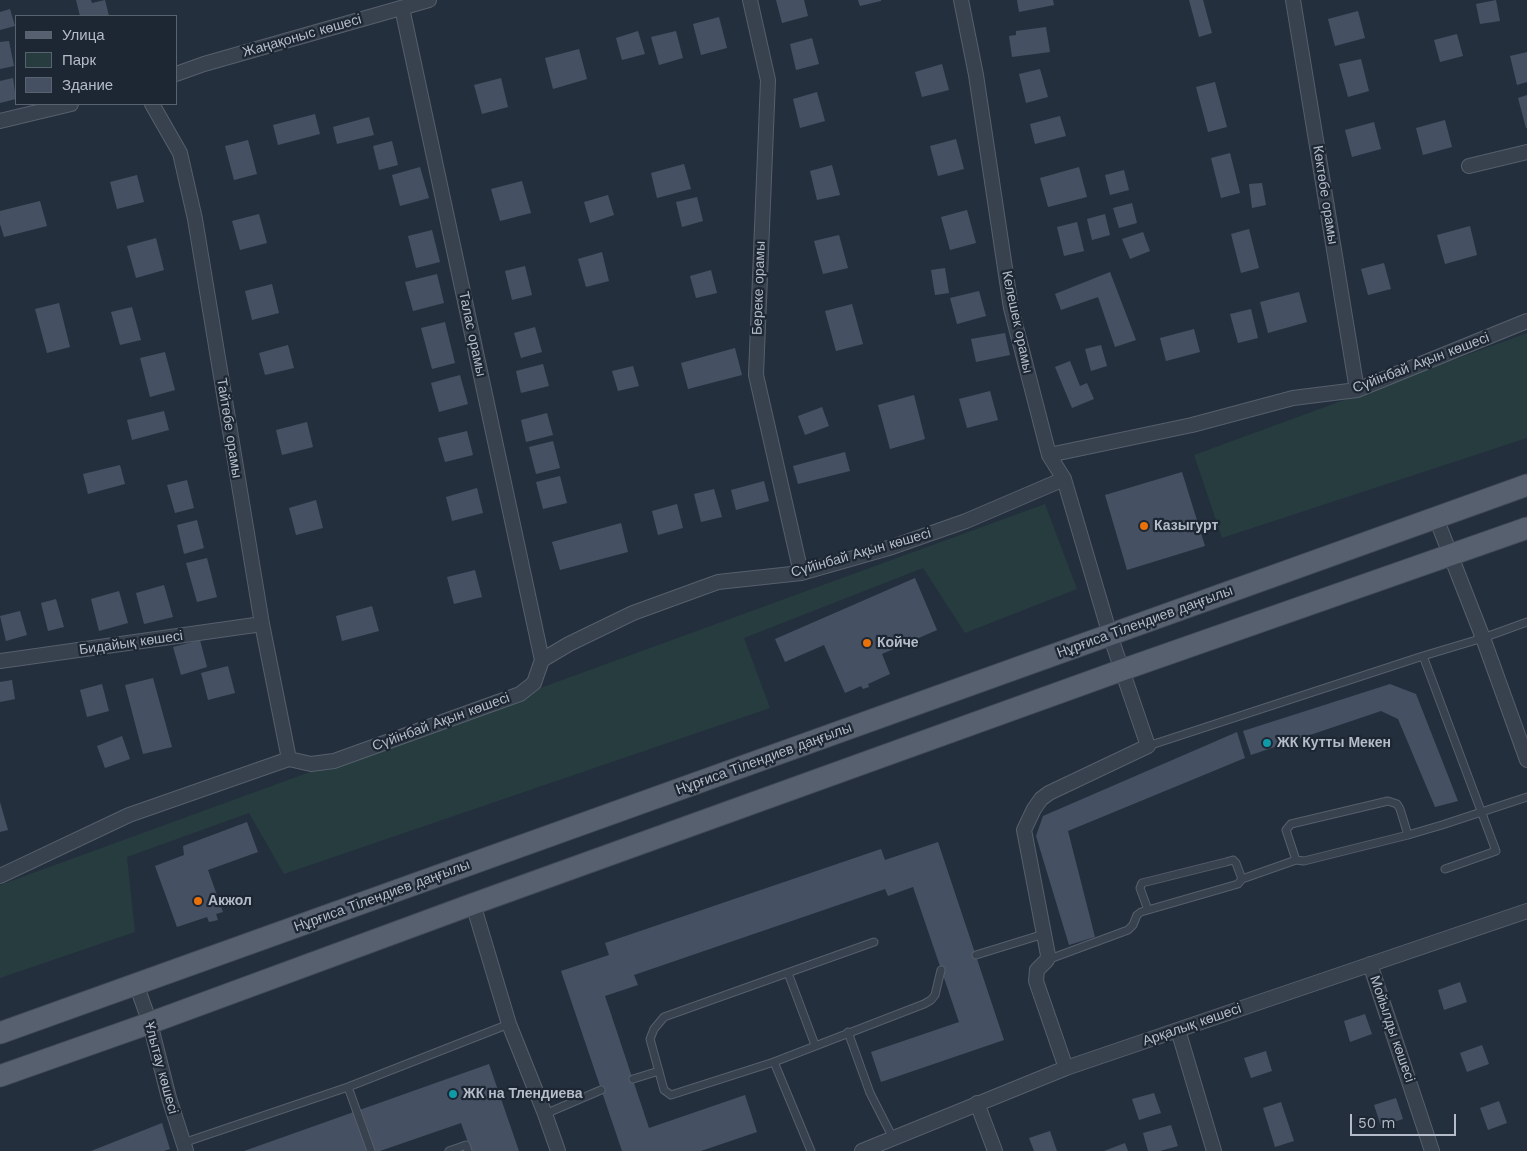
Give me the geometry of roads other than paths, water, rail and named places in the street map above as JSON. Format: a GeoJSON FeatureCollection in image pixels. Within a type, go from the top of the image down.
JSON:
{"type":"FeatureCollection","features":[{"type":"Feature","properties":{"kind":"main road","name":"Нұрғиса Тілендиев даңғылы"},"geometry":{"type":"LineString","coordinates":[[0,1033],[1527,485]]}},
{"type":"Feature","properties":{"kind":"main road"},"geometry":{"type":"LineString","coordinates":[[0,1076],[1122,670],[1527,528]]}},
{"type":"Feature","properties":{"kind":"street","name":"Жаңақоныс көшесі"},"geometry":{"type":"LineString","coordinates":[[178,73],[408,4],[429,0]]}},
{"type":"Feature","properties":{"kind":"street","name":"Береке орамы"},"geometry":{"type":"LineString","coordinates":[[750,0],[768,80],[756,375],[801,574]]}},
{"type":"Feature","properties":{"kind":"street","name":"Келешек орамы"},"geometry":{"type":"LineString","coordinates":[[961,0],[976,75],[1011,308],[1050,455],[1064,479],[1110,635],[1148,746]]}},
{"type":"Feature","properties":{"kind":"street","name":"Көктөбе орамы"},"geometry":{"type":"LineString","coordinates":[[1294,0],[1357,390]]}},
{"type":"Feature","properties":{"kind":"street","name":"Талас орамы"},"geometry":{"type":"LineString","coordinates":[[408,4],[542,660]]}},
{"type":"Feature","properties":{"kind":"street"},"geometry":{"type":"LineString","coordinates":[[0,121],[67,105]]}},
{"type":"Feature","properties":{"kind":"street","name":"Тайтөбе орамы"},"geometry":{"type":"LineString","coordinates":[[153,105],[180,153],[195,219],[262,624],[289,759]]}},
{"type":"Feature","properties":{"kind":"street"},"geometry":{"type":"LineString","coordinates":[[1469,166],[1527,152]]}},
{"type":"Feature","properties":{"kind":"street","name":"Сүйінбай Ақын көшесі"},"geometry":{"type":"LineString","coordinates":[[1050,455],[1192,426],[1293,398],[1357,390],[1527,321]]}},
{"type":"Feature","properties":{"kind":"street","name":"Сүйінбай Ақын көшесі"},"geometry":{"type":"LineString","coordinates":[[289,759],[311,764],[334,761],[520,694],[534,683],[542,660],[569,644],[633,613],[718,582],[801,574],[892,547],[966,521],[1064,479]]}},
{"type":"Feature","properties":{"kind":"street"},"geometry":{"type":"LineString","coordinates":[[1436,518],[1483,638],[1526,757]]}},
{"type":"Feature","properties":{"kind":"street","name":"Бидайық көшесі"},"geometry":{"type":"LineString","coordinates":[[0,661],[262,624]]}},
{"type":"Feature","properties":{"kind":"street"},"geometry":{"type":"LineString","coordinates":[[1066,1068],[1036,981],[1037,970],[1047,960],[1048,955],[1024,830],[1034,809],[1041,799],[1049,793],[1148,746]]}},
{"type":"Feature","properties":{"kind":"street"},"geometry":{"type":"LineString","coordinates":[[0,876],[128,815],[289,759]]}},
{"type":"Feature","properties":{"kind":"street"},"geometry":{"type":"LineString","coordinates":[[473,904],[510,1024],[558,1151]]}},
{"type":"Feature","properties":{"kind":"street","name":"Арқалық көшесі"},"geometry":{"type":"LineString","coordinates":[[862,1151],[1066,1068],[1527,911]]}},
{"type":"Feature","properties":{"kind":"street","name":"Мойылды көшесі"},"geometry":{"type":"LineString","coordinates":[[1370,964],[1432,1151]]}},
{"type":"Feature","properties":{"kind":"street","name":"Ұлытау көшесі"},"geometry":{"type":"LineString","coordinates":[[136,984],[150,1023],[169,1098],[185,1147]]}},
{"type":"Feature","properties":{"kind":"street"},"geometry":{"type":"LineString","coordinates":[[1178,1030],[1214,1151]]}},
{"type":"Feature","properties":{"kind":"street"},"geometry":{"type":"LineString","coordinates":[[978,1103],[995,1151]]}},
{"type":"Feature","properties":{"kind":"lane"},"geometry":{"type":"LineString","coordinates":[[1148,746],[1483,638],[1527,622]]}},
{"type":"Feature","properties":{"kind":"lane"},"geometry":{"type":"LineString","coordinates":[[1423,656],[1496,851],[1445,869]]}},
{"type":"Feature","properties":{"kind":"lane"},"geometry":{"type":"LineString","coordinates":[[1047,960],[1128,930],[1133,925],[1137,915],[1148,910],[1238,884],[1242,880],[1296,860],[1304,861],[1408,835],[1482,813],[1527,797]]}},
{"type":"Feature","properties":{"kind":"lane"},"geometry":{"type":"LineString","coordinates":[[1296,860],[1286,830],[1291,824],[1388,801],[1396,804],[1400,809],[1408,835]]}},
{"type":"Feature","properties":{"kind":"lane"},"geometry":{"type":"LineString","coordinates":[[1148,910],[1140,888],[1142,883],[1233,860],[1236,863],[1242,880]]}},
{"type":"Feature","properties":{"kind":"lane"},"geometry":{"type":"LineString","coordinates":[[976,956],[1045,934]]}},
{"type":"Feature","properties":{"kind":"lane"},"geometry":{"type":"LineString","coordinates":[[874,942],[664,1017],[654,1029],[650,1039],[664,1090],[670,1095],[774,1062],[931,1000],[935,995],[941,970]]}},
{"type":"Feature","properties":{"kind":"lane"},"geometry":{"type":"LineString","coordinates":[[788,972],[814,1045]]}},
{"type":"Feature","properties":{"kind":"lane"},"geometry":{"type":"LineString","coordinates":[[185,1147],[348,1087],[510,1024]]}},
{"type":"Feature","properties":{"kind":"lane"},"geometry":{"type":"LineString","coordinates":[[848,1032],[870,1093],[893,1138]]}},
{"type":"Feature","properties":{"kind":"lane"},"geometry":{"type":"LineString","coordinates":[[774,1062],[811,1151]]}},
{"type":"Feature","properties":{"kind":"lane"},"geometry":{"type":"LineString","coordinates":[[633,1079],[659,1071]]}},
{"type":"Feature","properties":{"kind":"lane"},"geometry":{"type":"LineString","coordinates":[[348,1087],[372,1151]]}},
{"type":"Feature","properties":{"kind":"lane"},"geometry":{"type":"LineString","coordinates":[[545,1114],[601,1090]]}},
{"type":"Feature","properties":{"kind":"lane"},"geometry":{"type":"LineString","coordinates":[[448,1151],[466,1145],[468,1151]]}},
{"type":"Feature","properties":{"kind":"place","name":"Казыгурт"},"geometry":{"type":"Point","coordinates":[1144,526]}},
{"type":"Feature","properties":{"kind":"place","name":"Койче"},"geometry":{"type":"Point","coordinates":[867,643]}},
{"type":"Feature","properties":{"kind":"place","name":"ЖК Кутты Мекен"},"geometry":{"type":"Point","coordinates":[1267,743]}},
{"type":"Feature","properties":{"kind":"place","name":"Акжол"},"geometry":{"type":"Point","coordinates":[198,901]}},
{"type":"Feature","properties":{"kind":"place","name":"ЖК на Тлендиева"},"geometry":{"type":"Point","coordinates":[453,1094]}}]}
